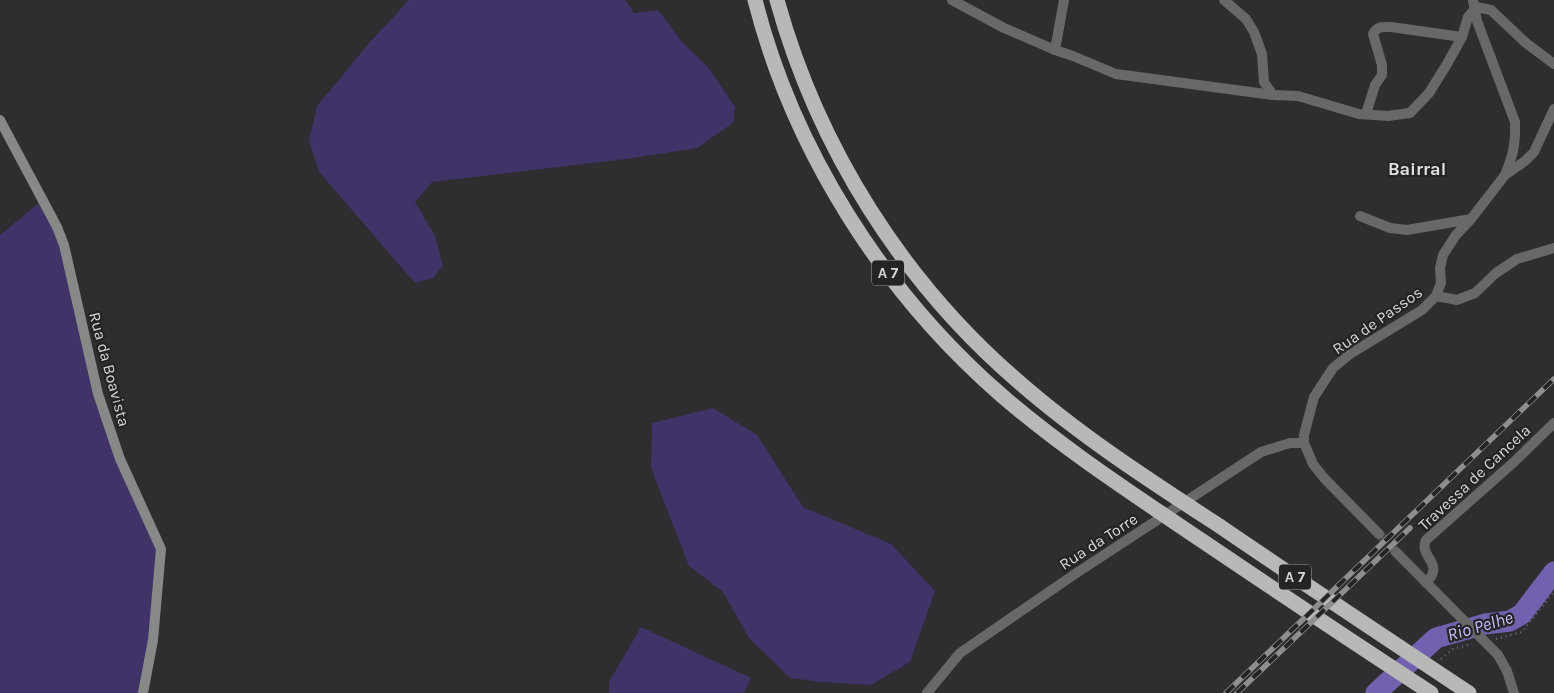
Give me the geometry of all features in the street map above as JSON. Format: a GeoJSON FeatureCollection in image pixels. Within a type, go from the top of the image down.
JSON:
{"type":"FeatureCollection","features":[{"type":"Feature","properties":{"kind":"highway","name":"A 7"},"geometry":{"type":"LineString","coordinates":[[755,0],[781,79],[810,145],[849,215],[890,275],[931,325],[981,377],[1037,425],[1111,479],[1431,693]]}},
{"type":"Feature","properties":{"kind":"highway","name":"A 7"},"geometry":{"type":"LineString","coordinates":[[777,0],[796,61],[824,127],[861,195],[902,256],[949,314],[1002,367],[1059,415],[1123,461],[1469,693]]}},
{"type":"Feature","properties":{"kind":"street"},"geometry":{"type":"LineString","coordinates":[[952,0],[1004,28],[1116,74],[1272,95],[1298,96],[1366,114],[1388,116],[1410,113],[1429,93],[1462,37],[1468,17],[1475,4],[1491,10],[1526,43],[1554,64]]}},
{"type":"Feature","properties":{"kind":"street"},"geometry":{"type":"LineString","coordinates":[[1055,50],[1064,0]]}},
{"type":"Feature","properties":{"kind":"street"},"geometry":{"type":"LineString","coordinates":[[1224,0],[1246,18],[1254,32],[1262,54],[1264,82],[1272,95]]}},
{"type":"Feature","properties":{"kind":"street","name":"Rua de Passos"},"geometry":{"type":"LineString","coordinates":[[1304,443],[1305,428],[1314,397],[1334,368],[1350,354],[1422,310],[1436,296],[1441,283],[1440,268],[1444,255],[1456,235],[1505,175],[1514,154],[1516,139],[1515,122],[1477,21],[1475,4]]}},
{"type":"Feature","properties":{"kind":"street"},"geometry":{"type":"LineString","coordinates":[[1366,114],[1375,85],[1382,75],[1382,65],[1372,34],[1375,29],[1391,27],[1462,37]]}},
{"type":"Feature","properties":{"kind":"street","name":"Rua de Passos"},"geometry":{"type":"LineString","coordinates":[[1505,175],[1534,152],[1554,108]]}},
{"type":"Feature","properties":{"kind":"street","name":"Rua da Boavista"},"geometry":{"type":"LineString","coordinates":[[0,120],[44,199],[60,233],[98,394],[120,459],[161,549],[153,640],[143,693]]}},
{"type":"Feature","properties":{"kind":"street"},"geometry":{"type":"LineString","coordinates":[[1360,216],[1390,228],[1407,230],[1471,219]]}},
{"type":"Feature","properties":{"kind":"street"},"geometry":{"type":"LineString","coordinates":[[1436,296],[1457,300],[1475,293],[1496,273],[1518,259],[1554,248]]}},
{"type":"Feature","properties":{"kind":"street","name":"Travessa de Cancela"},"geometry":{"type":"LineString","coordinates":[[1426,583],[1434,575],[1434,571],[1424,548],[1426,540],[1514,462],[1554,423]]}},
{"type":"Feature","properties":{"kind":"street","name":"Rua da Torre"},"geometry":{"type":"LineString","coordinates":[[927,693],[960,653],[1075,574],[1261,452],[1290,443],[1304,443]]}},
{"type":"Feature","properties":{"kind":"street"},"geometry":{"type":"LineString","coordinates":[[1304,443],[1313,464],[1324,478],[1379,534]]}},
{"type":"Feature","properties":{"kind":"street"},"geometry":{"type":"LineString","coordinates":[[1396,552],[1498,655],[1504,665],[1514,693]]}},
{"type":"Feature","properties":{"kind":"shaded area"},"geometry":{"type":"Polygon","coordinates":[[[409,0],[625,0],[634,13],[658,10],[682,42],[708,67],[735,107],[733,123],[697,148],[626,159],[432,182],[415,202],[435,236],[443,266],[433,278],[415,283],[319,172],[309,141],[317,106],[370,42],[409,0]]]}},
{"type":"Feature","properties":{"kind":"shaded area"},"geometry":{"type":"Polygon","coordinates":[[[44,199],[57,227],[98,394],[161,549],[141,693],[0,693],[0,235],[44,199]]]}},
{"type":"Feature","properties":{"kind":"shaded area"},"geometry":{"type":"Polygon","coordinates":[[[713,408],[757,435],[803,507],[891,544],[935,591],[910,662],[871,685],[790,678],[749,638],[723,592],[689,566],[651,468],[652,423],[713,408]]]}},
{"type":"Feature","properties":{"kind":"shaded area"},"geometry":{"type":"Polygon","coordinates":[[[641,627],[751,678],[744,693],[609,693],[609,682],[641,627]]]}},
{"type":"Feature","properties":{"kind":"waterway","name":"Rio Pelhe"},"geometry":{"type":"LineString","coordinates":[[1376,693],[1436,638],[1485,624],[1510,621],[1522,614],[1554,572]]}},
{"type":"Feature","properties":{"kind":"tunnel"},"geometry":{"type":"LineString","coordinates":[[1379,534],[1396,552]]}},
{"type":"Feature","properties":{"kind":"railway"},"geometry":{"type":"LineString","coordinates":[[1226,693],[1554,379]]}},
{"type":"Feature","properties":{"kind":"railway"},"geometry":{"type":"LineString","coordinates":[[1237,693],[1410,528]]}},
{"type":"Feature","properties":{"kind":"district","name":"Bairral"},"geometry":{"type":"Point","coordinates":[1417,169]}}]}
